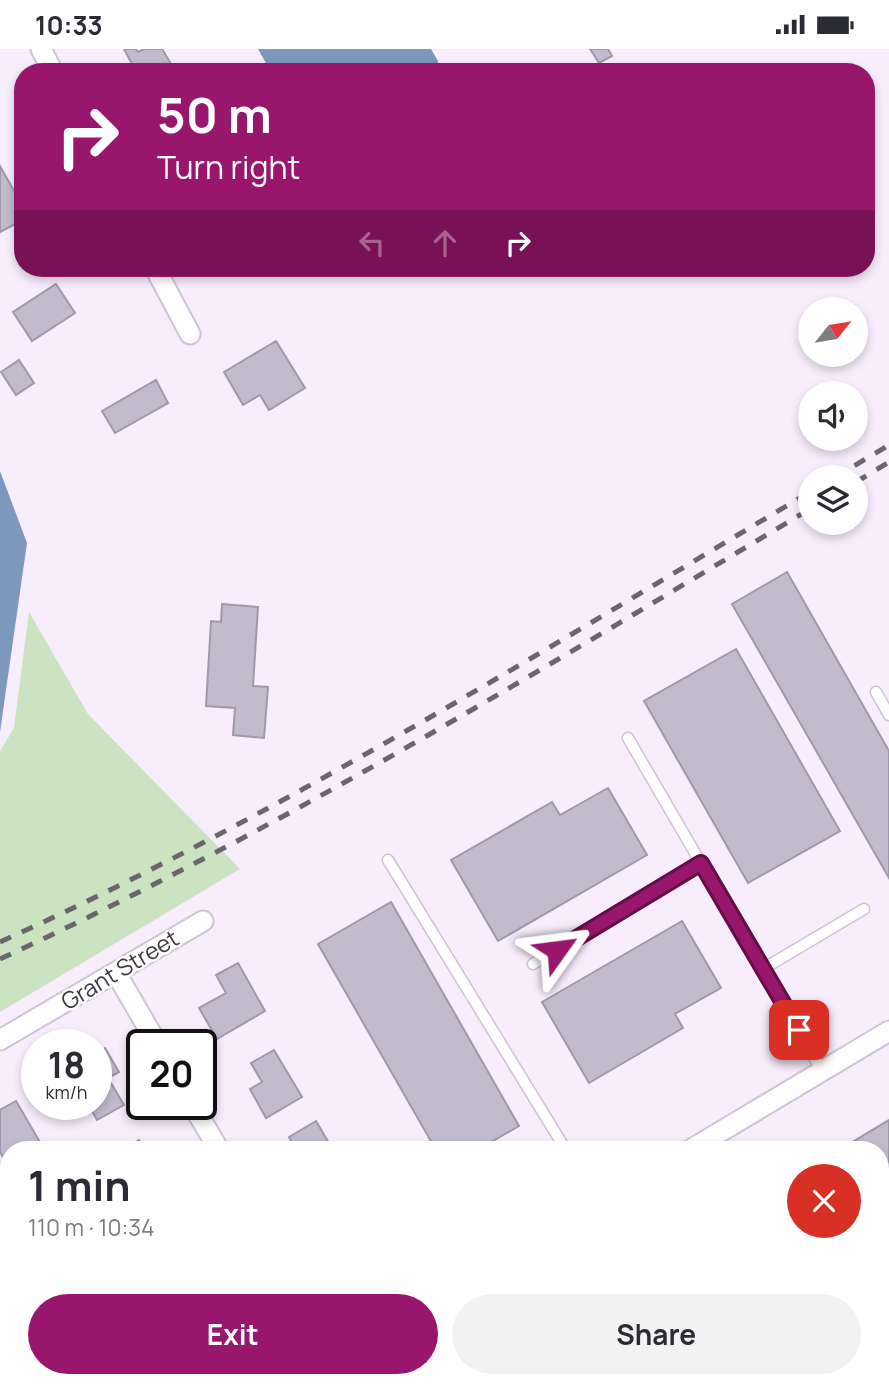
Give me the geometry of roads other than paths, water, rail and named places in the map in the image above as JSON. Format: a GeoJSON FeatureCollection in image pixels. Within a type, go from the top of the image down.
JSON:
{"type":"FeatureCollection","features":[{"type":"Feature","properties":{"kind":"street"},"geometry":{"type":"LineString","coordinates":[[160,277],[190,334]]}},
{"type":"Feature","properties":{"kind":"street","name":"Grant Street"},"geometry":{"type":"LineString","coordinates":[[0,1040],[203,921]]}},
{"type":"Feature","properties":{"kind":"street"},"geometry":{"type":"LineString","coordinates":[[116,973],[149,1029]]}},
{"type":"Feature","properties":{"kind":"street"},"geometry":{"type":"LineString","coordinates":[[718,1141],[822,1071],[889,1031]]}},
{"type":"Feature","properties":{"kind":"street"},"geometry":{"type":"LineString","coordinates":[[201,1120],[214,1141]]}},
{"type":"Feature","properties":{"kind":"lane"},"geometry":{"type":"LineString","coordinates":[[876,692],[889,715]]}},
{"type":"Feature","properties":{"kind":"lane"},"geometry":{"type":"LineString","coordinates":[[628,738],[822,1071]]}},
{"type":"Feature","properties":{"kind":"lane"},"geometry":{"type":"LineString","coordinates":[[388,860],[560,1141]]}},
{"type":"Feature","properties":{"kind":"lane"},"geometry":{"type":"LineString","coordinates":[[533,964],[701,863]]}},
{"type":"Feature","properties":{"kind":"lane"},"geometry":{"type":"LineString","coordinates":[[763,969],[864,909]]}},
{"type":"Feature","properties":{"kind":"water"},"geometry":{"type":"Polygon","coordinates":[[[258,49],[431,49],[438,61],[438,63],[266,63],[258,49]]]}},
{"type":"Feature","properties":{"kind":"water"},"geometry":{"type":"Polygon","coordinates":[[[0,471],[27,543],[0,732],[0,471]]]}},
{"type":"Feature","properties":{"kind":"railway"},"geometry":{"type":"LineString","coordinates":[[856,465],[889,445]]}},
{"type":"Feature","properties":{"kind":"railway"},"geometry":{"type":"LineString","coordinates":[[868,475],[889,462]]}},
{"type":"Feature","properties":{"kind":"railway"},"geometry":{"type":"LineString","coordinates":[[0,942],[105,893],[310,785],[511,670],[798,499]]}},
{"type":"Feature","properties":{"kind":"railway"},"geometry":{"type":"LineString","coordinates":[[0,959],[105,909],[310,802],[511,687],[798,516]]}}]}
